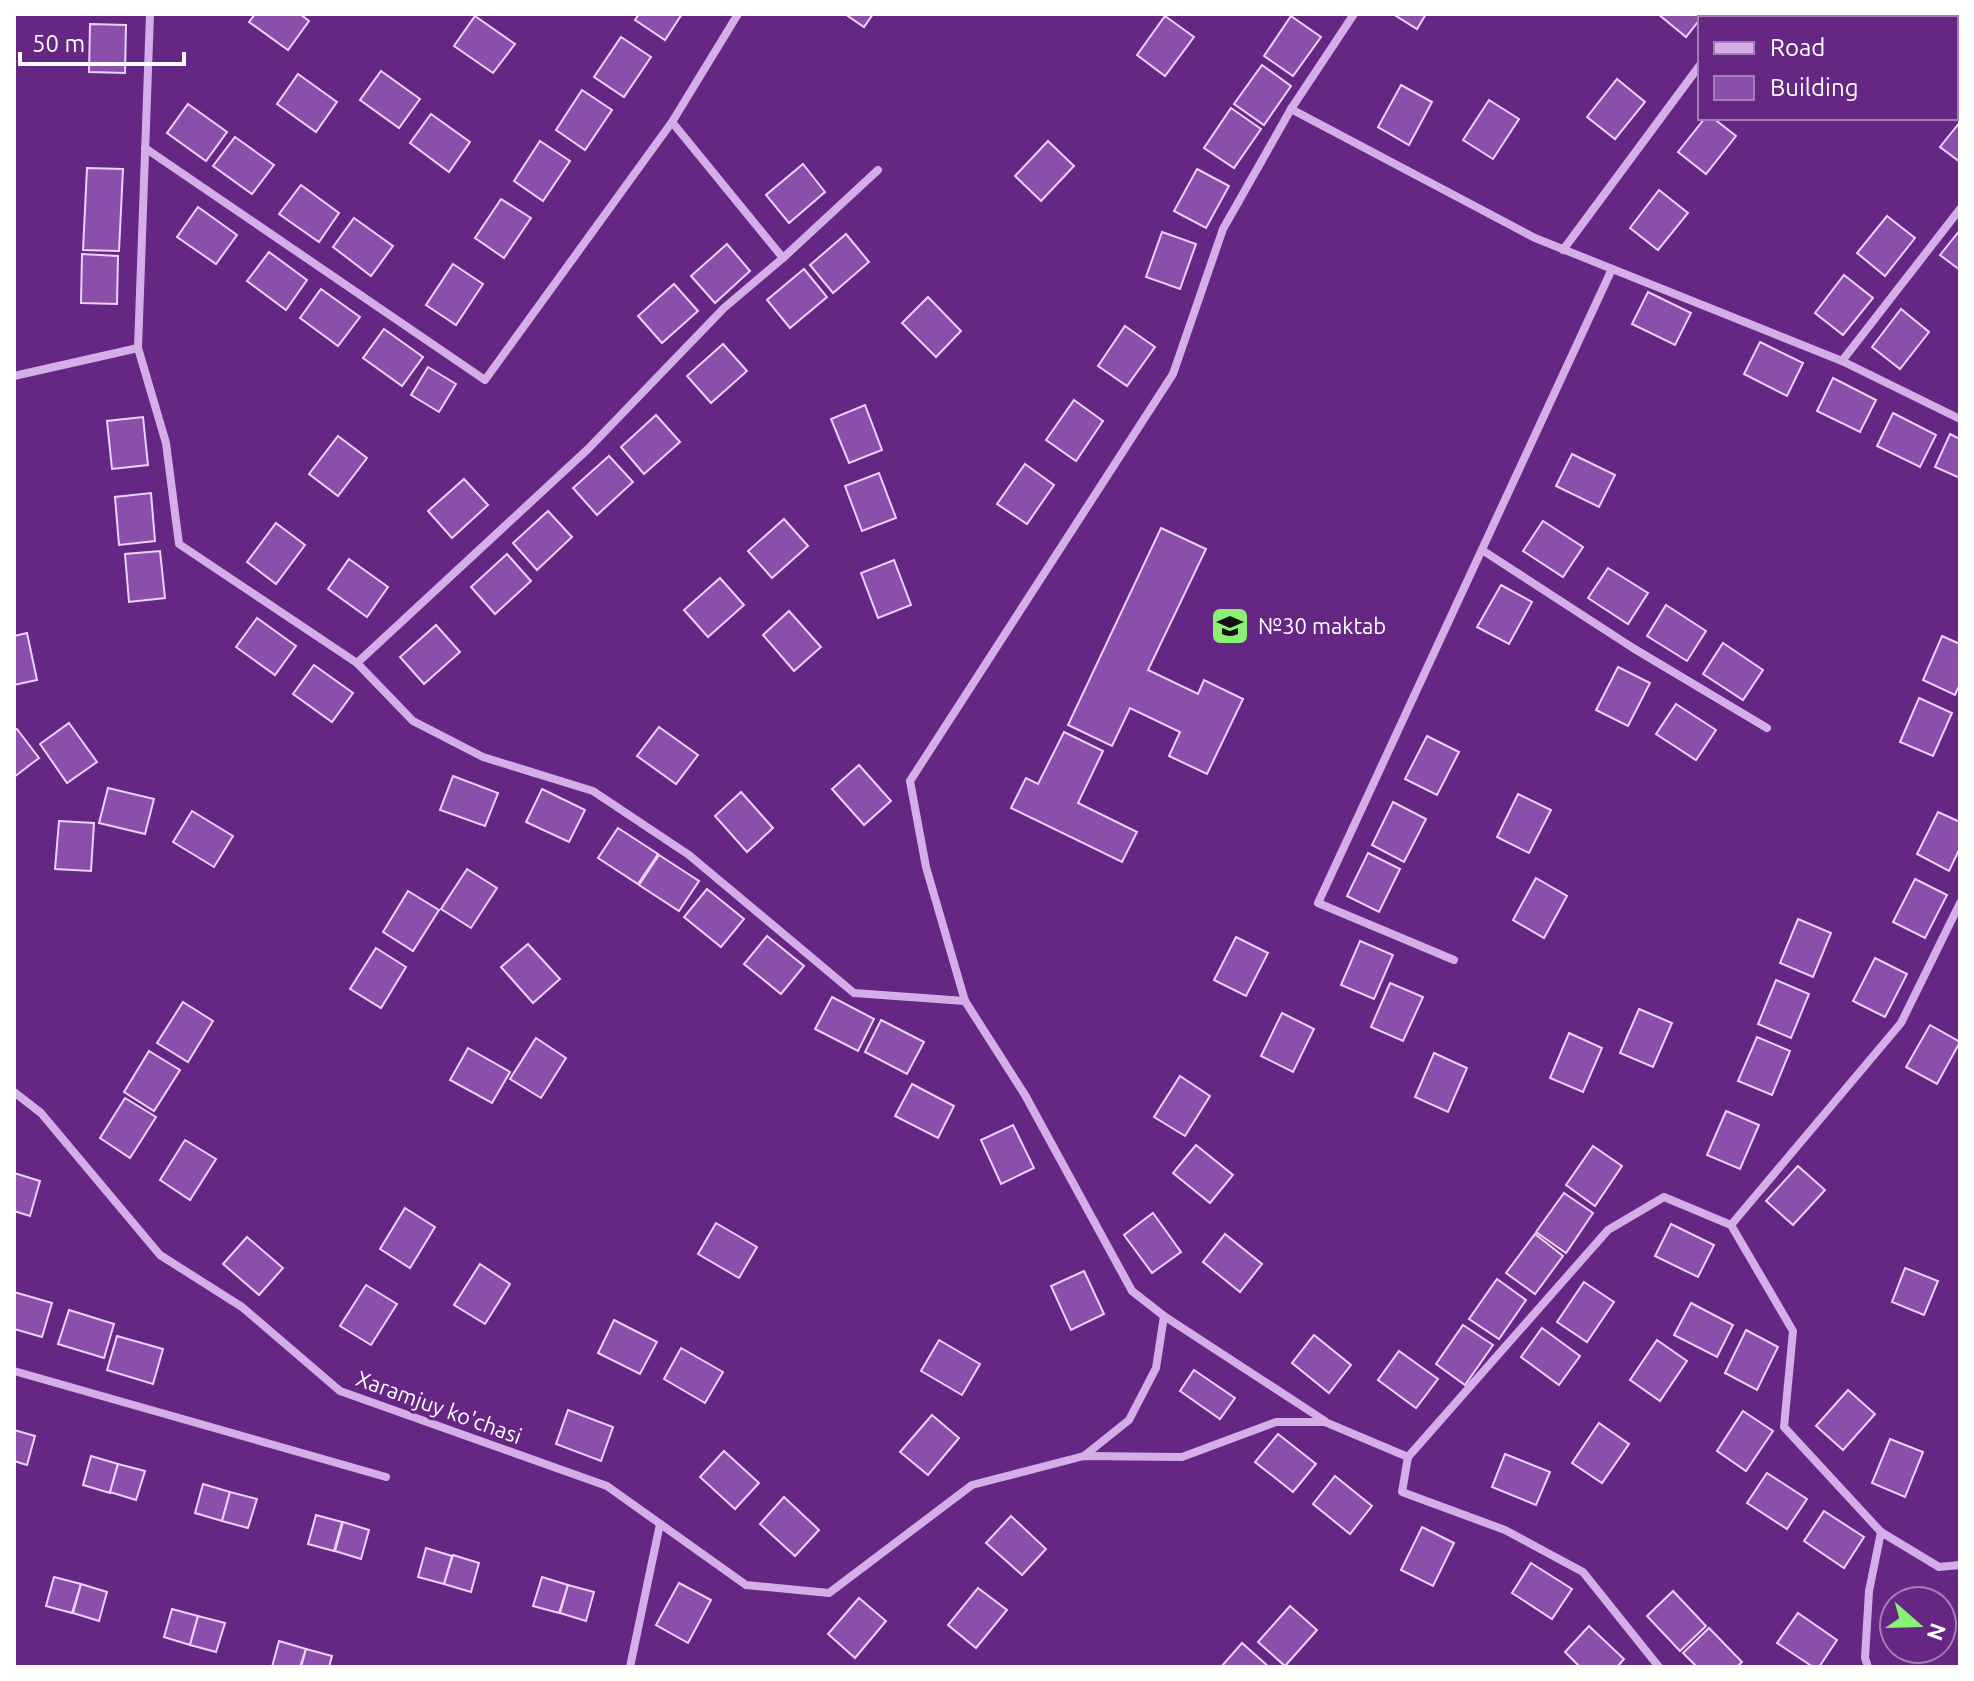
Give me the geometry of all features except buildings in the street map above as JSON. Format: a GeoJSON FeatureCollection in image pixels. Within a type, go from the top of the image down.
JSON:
{"type":"FeatureCollection","features":[{"type":"Feature","properties":{"kind":"street"},"geometry":{"type":"LineString","coordinates":[[150,14],[138,348],[166,443],[179,544],[357,663],[413,721],[483,757],[593,791],[689,855],[854,993],[965,1001]]}},
{"type":"Feature","properties":{"kind":"street"},"geometry":{"type":"LineString","coordinates":[[145,148],[485,380],[672,122],[738,14]]}},
{"type":"Feature","properties":{"kind":"street"},"geometry":{"type":"LineString","coordinates":[[1354,14],[1291,109],[1223,229],[1173,374],[910,781],[926,867],[965,1001],[1025,1095],[1132,1291],[1164,1316],[1325,1422],[1408,1457]]}},
{"type":"Feature","properties":{"kind":"street"},"geometry":{"type":"LineString","coordinates":[[1563,250],[1698,68]]}},
{"type":"Feature","properties":{"kind":"street"},"geometry":{"type":"LineString","coordinates":[[1291,109],[1521,231],[1842,361],[1960,419]]}},
{"type":"Feature","properties":{"kind":"street"},"geometry":{"type":"LineString","coordinates":[[672,122],[783,258]]}},
{"type":"Feature","properties":{"kind":"street"},"geometry":{"type":"LineString","coordinates":[[357,663],[588,449],[724,308],[878,170]]}},
{"type":"Feature","properties":{"kind":"street"},"geometry":{"type":"LineString","coordinates":[[1842,361],[1960,209]]}},
{"type":"Feature","properties":{"kind":"street"},"geometry":{"type":"LineString","coordinates":[[1454,960],[1318,903],[1612,269]]}},
{"type":"Feature","properties":{"kind":"street"},"geometry":{"type":"LineString","coordinates":[[14,376],[138,348]]}},
{"type":"Feature","properties":{"kind":"street"},"geometry":{"type":"LineString","coordinates":[[1482,550],[1633,648],[1767,728]]}},
{"type":"Feature","properties":{"kind":"street"},"geometry":{"type":"LineString","coordinates":[[1731,1225],[1901,1023],[1960,903]]}},
{"type":"Feature","properties":{"kind":"street","name":"Xaramjuy ko'chasi"},"geometry":{"type":"LineString","coordinates":[[14,1092],[41,1113],[160,1255],[242,1307],[340,1391],[607,1486],[746,1585],[829,1593],[972,1485],[1084,1456]]}},
{"type":"Feature","properties":{"kind":"street"},"geometry":{"type":"LineString","coordinates":[[1659,1667],[1583,1572],[1505,1530],[1402,1492],[1408,1457],[1608,1230],[1664,1197],[1731,1225],[1793,1331],[1784,1427],[1881,1532],[1939,1567],[1960,1565]]}},
{"type":"Feature","properties":{"kind":"street"},"geometry":{"type":"LineString","coordinates":[[1084,1456],[1129,1420],[1156,1368],[1164,1316]]}},
{"type":"Feature","properties":{"kind":"street"},"geometry":{"type":"LineString","coordinates":[[14,1371],[386,1477]]}},
{"type":"Feature","properties":{"kind":"street"},"geometry":{"type":"LineString","coordinates":[[1084,1456],[1182,1457],[1276,1422],[1325,1422]]}},
{"type":"Feature","properties":{"kind":"street"},"geometry":{"type":"LineString","coordinates":[[630,1667],[660,1524]]}},
{"type":"Feature","properties":{"kind":"street"},"geometry":{"type":"LineString","coordinates":[[1868,1667],[1865,1658],[1869,1591],[1881,1532]]}},
{"type":"Feature","properties":{"kind":"place","name":"№30 maktab"},"geometry":{"type":"Point","coordinates":[1230,626]}}]}
